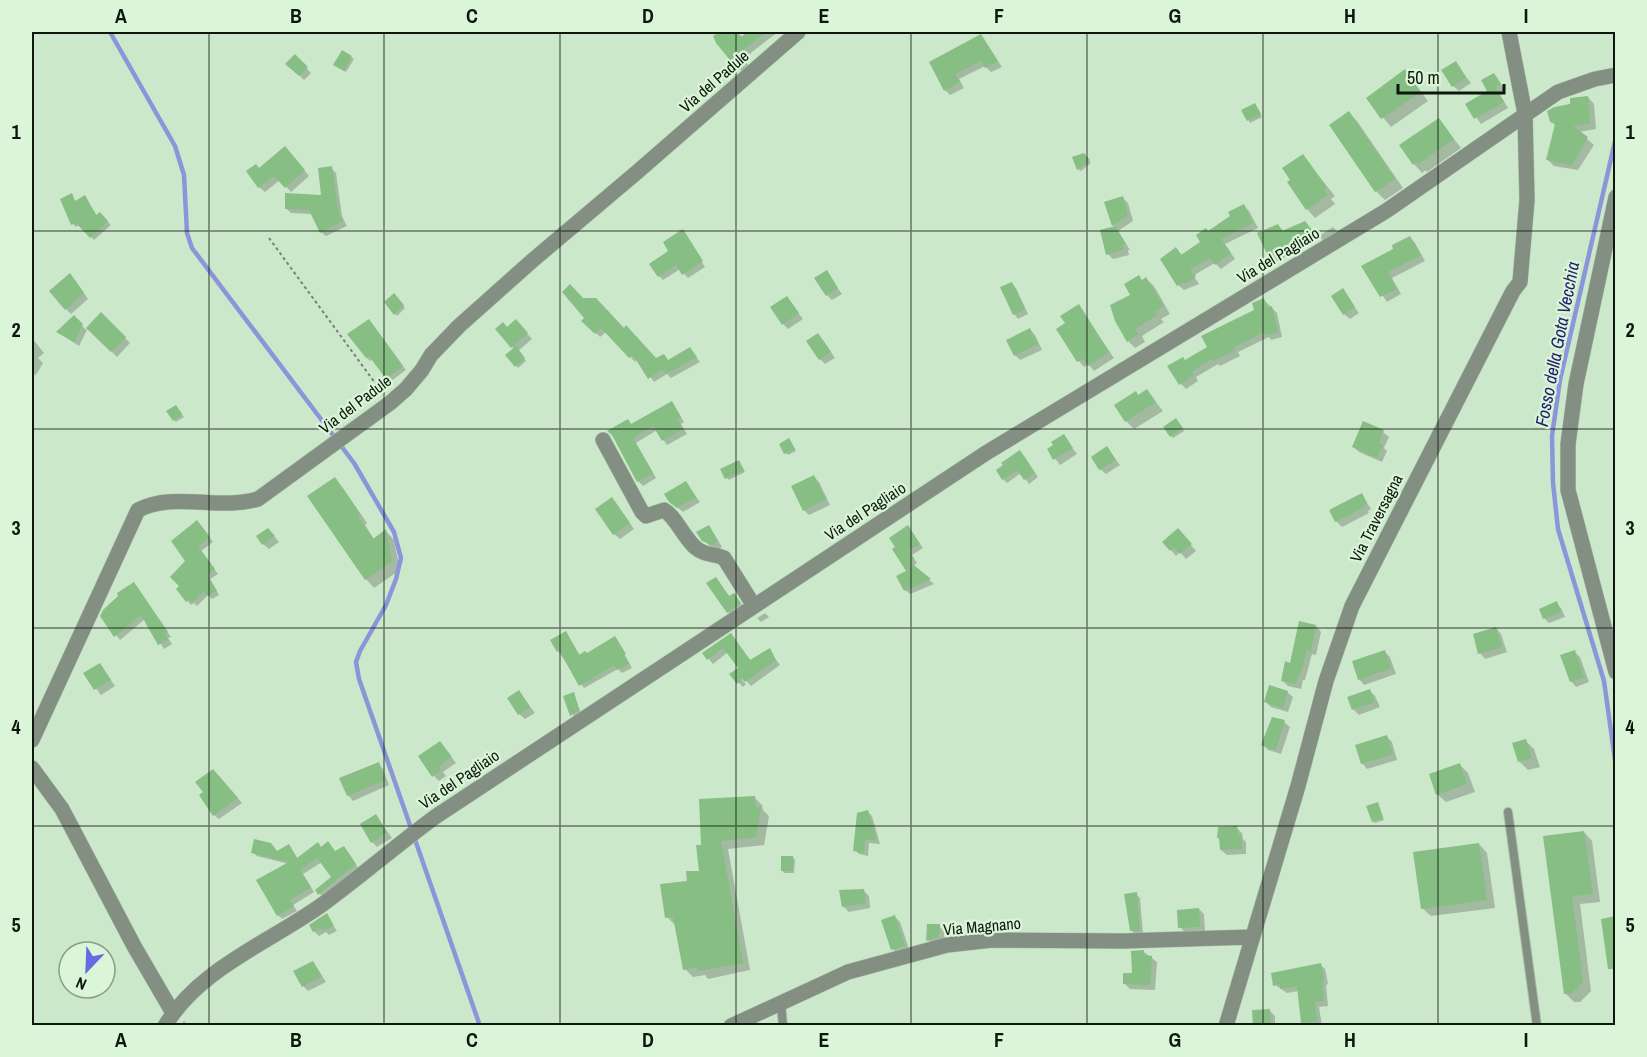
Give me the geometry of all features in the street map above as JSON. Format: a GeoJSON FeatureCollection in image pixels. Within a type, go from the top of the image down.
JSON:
{"type":"FeatureCollection","features":[{"type":"Feature","properties":{"kind":"street","name":"Via del Padule"},"geometry":{"type":"LineString","coordinates":[[32,740],[138,510],[151,504],[171,501],[242,504],[258,499],[336,440],[390,403],[406,389],[431,355],[459,326],[798,32]]}},
{"type":"Feature","properties":{"kind":"street","name":"Via Traversagna"},"geometry":{"type":"LineString","coordinates":[[1227,1026],[1298,786],[1326,681],[1352,606],[1513,291],[1520,282],[1527,200],[1524,114],[1509,32]]}},
{"type":"Feature","properties":{"kind":"street","name":"Via del Pagliaio"},"geometry":{"type":"LineString","coordinates":[[169,1019],[198,988],[225,966],[321,905],[414,833],[986,453],[1386,211],[1558,92],[1595,79],[1616,75]]}},
{"type":"Feature","properties":{"kind":"street"},"geometry":{"type":"LineString","coordinates":[[1616,197],[1575,384],[1568,444],[1568,490],[1616,672]]}},
{"type":"Feature","properties":{"kind":"street"},"geometry":{"type":"LineString","coordinates":[[603,440],[642,512],[646,516],[664,510],[669,513],[687,540],[698,550],[706,555],[717,555],[724,558],[754,606]]}},
{"type":"Feature","properties":{"kind":"street"},"geometry":{"type":"LineString","coordinates":[[32,768],[62,809],[134,946],[169,1019]]}},
{"type":"Feature","properties":{"kind":"street","name":"Via Magnano"},"geometry":{"type":"LineString","coordinates":[[731,1026],[848,972],[947,945],[992,940],[1123,941],[1252,937]]}},
{"type":"Feature","properties":{"kind":"lane"},"geometry":{"type":"LineString","coordinates":[[1508,812],[1537,1026]]}},
{"type":"Feature","properties":{"kind":"lane"},"geometry":{"type":"LineString","coordinates":[[781,1003],[783,1026]]}},
{"type":"Feature","properties":{"kind":"path"},"geometry":{"type":"LineString","coordinates":[[269,238],[390,403]]}},
{"type":"Feature","properties":{"kind":"building"},"geometry":{"type":"Polygon","coordinates":[[[719,32],[737,32],[742,37],[749,32],[767,32],[739,53],[747,62],[738,70],[716,43],[713,36],[719,32]]]}},
{"type":"Feature","properties":{"kind":"building"},"geometry":{"type":"Polygon","coordinates":[[[981,34],[998,61],[985,68],[981,61],[955,74],[960,82],[944,91],[929,62],[981,34]]]}},
{"type":"Feature","properties":{"kind":"building"},"geometry":{"type":"Polygon","coordinates":[[[342,50],[352,56],[344,71],[333,65],[342,50]]]}},
{"type":"Feature","properties":{"kind":"building"},"geometry":{"type":"Polygon","coordinates":[[[295,54],[308,67],[299,76],[285,64],[295,54]]]}},
{"type":"Feature","properties":{"kind":"building"},"geometry":{"type":"Polygon","coordinates":[[[1456,61],[1466,77],[1452,87],[1441,70],[1456,61]]]}},
{"type":"Feature","properties":{"kind":"building"},"geometry":{"type":"Polygon","coordinates":[[[1405,69],[1421,92],[1381,119],[1366,98],[1405,69]]]}},
{"type":"Feature","properties":{"kind":"building"},"geometry":{"type":"Polygon","coordinates":[[[1494,73],[1501,84],[1495,87],[1504,102],[1474,119],[1465,104],[1487,91],[1481,80],[1494,73]]]}},
{"type":"Feature","properties":{"kind":"building"},"geometry":{"type":"Polygon","coordinates":[[[1588,96],[1590,123],[1573,126],[1588,137],[1572,165],[1546,160],[1555,124],[1550,122],[1547,111],[1570,104],[1570,98],[1588,96]]]}},
{"type":"Feature","properties":{"kind":"building"},"geometry":{"type":"Polygon","coordinates":[[[1255,103],[1261,114],[1247,121],[1241,110],[1255,103]]]}},
{"type":"Feature","properties":{"kind":"building"},"geometry":{"type":"Polygon","coordinates":[[[1349,111],[1395,179],[1375,192],[1329,125],[1349,111]]]}},
{"type":"Feature","properties":{"kind":"building"},"geometry":{"type":"Polygon","coordinates":[[[1439,118],[1454,139],[1418,164],[1417,162],[1413,165],[1399,145],[1439,118]]]}},
{"type":"Feature","properties":{"kind":"building"},"geometry":{"type":"Polygon","coordinates":[[[285,146],[305,170],[285,188],[274,176],[258,188],[246,171],[256,164],[259,168],[285,146]]]}},
{"type":"Feature","properties":{"kind":"building"},"geometry":{"type":"Polygon","coordinates":[[[1084,153],[1090,160],[1077,170],[1072,157],[1084,153]]]}},
{"type":"Feature","properties":{"kind":"building"},"geometry":{"type":"Polygon","coordinates":[[[1303,154],[1327,187],[1324,190],[1328,195],[1306,210],[1287,182],[1290,180],[1282,168],[1303,154]]]}},
{"type":"Feature","properties":{"kind":"building"},"geometry":{"type":"Polygon","coordinates":[[[332,166],[338,210],[343,221],[320,233],[309,210],[285,209],[285,193],[321,195],[318,168],[332,166]]]}},
{"type":"Feature","properties":{"kind":"building"},"geometry":{"type":"Polygon","coordinates":[[[72,193],[75,201],[85,195],[96,215],[100,212],[108,221],[90,238],[76,223],[71,225],[60,199],[72,193]]]}},
{"type":"Feature","properties":{"kind":"building"},"geometry":{"type":"Polygon","coordinates":[[[1123,196],[1128,215],[1112,226],[1104,202],[1123,196]]]}},
{"type":"Feature","properties":{"kind":"building"},"geometry":{"type":"Polygon","coordinates":[[[1244,204],[1253,223],[1221,239],[1231,253],[1215,265],[1210,258],[1191,269],[1195,278],[1177,286],[1160,259],[1176,247],[1181,255],[1200,242],[1196,235],[1206,228],[1208,231],[1230,216],[1228,212],[1244,204]]]}},
{"type":"Feature","properties":{"kind":"building"},"geometry":{"type":"Polygon","coordinates":[[[1305,221],[1313,231],[1289,241],[1292,247],[1269,258],[1257,233],[1278,224],[1282,231],[1305,221]]]}},
{"type":"Feature","properties":{"kind":"building"},"geometry":{"type":"Polygon","coordinates":[[[1115,226],[1126,244],[1123,245],[1124,249],[1106,255],[1100,230],[1115,226]]]}},
{"type":"Feature","properties":{"kind":"building"},"geometry":{"type":"Polygon","coordinates":[[[683,229],[703,261],[682,275],[676,265],[658,277],[649,264],[668,251],[663,242],[683,229]]]}},
{"type":"Feature","properties":{"kind":"building"},"geometry":{"type":"Polygon","coordinates":[[[1410,236],[1421,255],[1388,272],[1397,289],[1380,297],[1361,266],[1393,249],[1392,245],[1410,236]]]}},
{"type":"Feature","properties":{"kind":"building"},"geometry":{"type":"Polygon","coordinates":[[[827,270],[838,288],[826,296],[814,278],[827,270]]]}},
{"type":"Feature","properties":{"kind":"building"},"geometry":{"type":"Polygon","coordinates":[[[70,273],[84,293],[65,310],[49,291],[70,273]]]}},
{"type":"Feature","properties":{"kind":"building"},"geometry":{"type":"Polygon","coordinates":[[[1139,275],[1142,280],[1146,277],[1164,306],[1155,311],[1157,315],[1135,329],[1139,334],[1127,342],[1115,321],[1110,305],[1130,295],[1124,284],[1139,275]]]}},
{"type":"Feature","properties":{"kind":"building"},"geometry":{"type":"Polygon","coordinates":[[[1012,282],[1025,309],[1013,315],[1000,287],[1012,282]]]}},
{"type":"Feature","properties":{"kind":"building"},"geometry":{"type":"Polygon","coordinates":[[[570,284],[583,298],[596,298],[624,328],[626,325],[656,358],[664,354],[668,360],[690,347],[697,357],[666,374],[662,369],[648,379],[633,355],[629,358],[601,328],[595,334],[581,321],[584,318],[562,292],[570,284]]]}},
{"type":"Feature","properties":{"kind":"building"},"geometry":{"type":"Polygon","coordinates":[[[1343,288],[1355,307],[1343,315],[1331,296],[1343,288]]]}},
{"type":"Feature","properties":{"kind":"building"},"geometry":{"type":"Polygon","coordinates":[[[394,293],[404,305],[394,315],[384,302],[394,293]]]}},
{"type":"Feature","properties":{"kind":"building"},"geometry":{"type":"Polygon","coordinates":[[[787,296],[799,313],[782,325],[770,307],[787,296]]]}},
{"type":"Feature","properties":{"kind":"building"},"geometry":{"type":"Polygon","coordinates":[[[1264,298],[1267,308],[1272,306],[1278,332],[1265,335],[1264,332],[1234,347],[1235,350],[1213,361],[1212,359],[1192,371],[1194,375],[1179,385],[1167,366],[1183,357],[1185,360],[1207,347],[1201,336],[1254,310],[1252,303],[1264,298]]]}},
{"type":"Feature","properties":{"kind":"building"},"geometry":{"type":"Polygon","coordinates":[[[1079,304],[1109,352],[1088,366],[1083,359],[1077,362],[1056,329],[1065,323],[1060,316],[1079,304]]]}},
{"type":"Feature","properties":{"kind":"building"},"geometry":{"type":"Polygon","coordinates":[[[101,312],[126,337],[111,352],[86,328],[101,312]]]}},
{"type":"Feature","properties":{"kind":"building"},"geometry":{"type":"Polygon","coordinates":[[[74,315],[83,324],[74,342],[56,332],[74,315]]]}},
{"type":"Feature","properties":{"kind":"building"},"geometry":{"type":"Polygon","coordinates":[[[369,319],[403,366],[386,379],[369,356],[366,358],[347,334],[369,319]]]}},
{"type":"Feature","properties":{"kind":"building"},"geometry":{"type":"Polygon","coordinates":[[[516,319],[528,333],[511,348],[495,329],[503,322],[507,327],[516,319]]]}},
{"type":"Feature","properties":{"kind":"building"},"geometry":{"type":"Polygon","coordinates":[[[1030,328],[1038,344],[1014,356],[1006,340],[1030,328]]]}},
{"type":"Feature","properties":{"kind":"building"},"geometry":{"type":"Polygon","coordinates":[[[818,333],[831,352],[819,360],[806,341],[818,333]]]}},
{"type":"Feature","properties":{"kind":"building"},"geometry":{"type":"Polygon","coordinates":[[[516,346],[525,358],[515,367],[505,355],[516,346]]]}},
{"type":"Feature","properties":{"kind":"building"},"geometry":{"type":"Polygon","coordinates":[[[1147,389],[1156,402],[1125,422],[1114,405],[1136,391],[1138,395],[1147,389]]]}},
{"type":"Feature","properties":{"kind":"building"},"geometry":{"type":"Polygon","coordinates":[[[672,401],[681,417],[677,419],[683,429],[662,441],[653,426],[633,438],[653,473],[637,482],[612,435],[607,431],[628,419],[631,424],[672,401]]]}},
{"type":"Feature","properties":{"kind":"building"},"geometry":{"type":"Polygon","coordinates":[[[176,405],[182,414],[173,421],[166,411],[176,405]]]}},
{"type":"Feature","properties":{"kind":"building"},"geometry":{"type":"Polygon","coordinates":[[[1176,418],[1183,428],[1170,437],[1163,427],[1176,418]]]}},
{"type":"Feature","properties":{"kind":"building"},"geometry":{"type":"Polygon","coordinates":[[[1363,421],[1384,430],[1379,443],[1383,445],[1376,458],[1352,447],[1363,421]]]}},
{"type":"Feature","properties":{"kind":"building"},"geometry":{"type":"Polygon","coordinates":[[[1064,434],[1073,448],[1053,460],[1047,449],[1053,445],[1051,442],[1064,434]]]}},
{"type":"Feature","properties":{"kind":"building"},"geometry":{"type":"Polygon","coordinates":[[[789,438],[795,449],[784,454],[779,444],[789,438]]]}},
{"type":"Feature","properties":{"kind":"building"},"geometry":{"type":"Polygon","coordinates":[[[1107,446],[1116,460],[1099,470],[1091,457],[1107,446]]]}},
{"type":"Feature","properties":{"kind":"building"},"geometry":{"type":"Polygon","coordinates":[[[1020,450],[1035,473],[1024,480],[1017,470],[1002,480],[996,470],[1003,465],[1001,463],[1020,450]]]}},
{"type":"Feature","properties":{"kind":"building"},"geometry":{"type":"Polygon","coordinates":[[[739,460],[744,470],[725,479],[720,469],[739,460]]]}},
{"type":"Feature","properties":{"kind":"building"},"geometry":{"type":"Polygon","coordinates":[[[814,475],[826,499],[803,511],[791,486],[814,475]]]}},
{"type":"Feature","properties":{"kind":"building"},"geometry":{"type":"Polygon","coordinates":[[[335,477],[360,514],[358,516],[373,539],[386,529],[392,561],[365,580],[307,496],[335,477]]]}},
{"type":"Feature","properties":{"kind":"building"},"geometry":{"type":"Polygon","coordinates":[[[686,481],[696,497],[677,508],[664,494],[686,481]]]}},
{"type":"Feature","properties":{"kind":"building"},"geometry":{"type":"Polygon","coordinates":[[[1362,493],[1367,503],[1363,505],[1365,507],[1335,522],[1329,510],[1362,493]]]}},
{"type":"Feature","properties":{"kind":"building"},"geometry":{"type":"Polygon","coordinates":[[[612,497],[630,523],[613,535],[595,509],[612,497]]]}},
{"type":"Feature","properties":{"kind":"building"},"geometry":{"type":"Polygon","coordinates":[[[197,520],[210,537],[198,546],[215,569],[207,574],[217,591],[207,596],[204,591],[192,603],[190,599],[186,602],[176,589],[179,586],[170,577],[185,561],[171,541],[197,520]]]}},
{"type":"Feature","properties":{"kind":"building"},"geometry":{"type":"Polygon","coordinates":[[[709,525],[718,541],[712,545],[702,541],[696,532],[709,525]]]}},
{"type":"Feature","properties":{"kind":"building"},"geometry":{"type":"Polygon","coordinates":[[[908,525],[920,544],[909,551],[914,559],[910,562],[931,579],[904,591],[896,576],[906,571],[892,549],[895,547],[889,538],[908,525]]]}},
{"type":"Feature","properties":{"kind":"building"},"geometry":{"type":"Polygon","coordinates":[[[268,528],[275,536],[262,545],[256,536],[268,528]]]}},
{"type":"Feature","properties":{"kind":"building"},"geometry":{"type":"Polygon","coordinates":[[[1178,528],[1192,544],[1180,554],[1174,547],[1170,551],[1162,542],[1178,528]]]}},
{"type":"Feature","properties":{"kind":"building"},"geometry":{"type":"Polygon","coordinates":[[[716,577],[729,596],[734,593],[741,603],[727,613],[706,583],[716,577]]]}},
{"type":"Feature","properties":{"kind":"building"},"geometry":{"type":"Polygon","coordinates":[[[134,582],[168,632],[165,634],[168,640],[158,645],[141,615],[114,637],[100,616],[118,596],[117,593],[134,582]]]}},
{"type":"Feature","properties":{"kind":"building"},"geometry":{"type":"Polygon","coordinates":[[[1557,601],[1561,612],[1543,619],[1539,609],[1557,601]]]}},
{"type":"Feature","properties":{"kind":"building"},"geometry":{"type":"Polygon","coordinates":[[[1299,621],[1316,625],[1311,651],[1307,650],[1296,684],[1281,681],[1285,661],[1290,663],[1299,621]]]}},
{"type":"Feature","properties":{"kind":"building"},"geometry":{"type":"Polygon","coordinates":[[[1496,627],[1502,647],[1478,654],[1473,634],[1496,627]]]}},
{"type":"Feature","properties":{"kind":"building"},"geometry":{"type":"Polygon","coordinates":[[[566,631],[579,655],[585,651],[587,653],[615,636],[629,664],[617,670],[614,665],[579,686],[559,650],[557,652],[550,640],[566,631]]]}},
{"type":"Feature","properties":{"kind":"building"},"geometry":{"type":"Polygon","coordinates":[[[731,633],[750,660],[770,648],[776,660],[745,682],[742,679],[737,684],[729,674],[738,668],[723,648],[707,660],[702,653],[731,633]]]}},
{"type":"Feature","properties":{"kind":"building"},"geometry":{"type":"Polygon","coordinates":[[[1385,650],[1391,668],[1358,680],[1352,661],[1385,650]]]}},
{"type":"Feature","properties":{"kind":"building"},"geometry":{"type":"Polygon","coordinates":[[[1575,650],[1584,677],[1570,682],[1560,655],[1575,650]]]}},
{"type":"Feature","properties":{"kind":"building"},"geometry":{"type":"Polygon","coordinates":[[[100,663],[111,680],[94,690],[83,673],[100,663]]]}},
{"type":"Feature","properties":{"kind":"building"},"geometry":{"type":"Polygon","coordinates":[[[1269,685],[1288,691],[1283,708],[1264,702],[1269,685]]]}},
{"type":"Feature","properties":{"kind":"building"},"geometry":{"type":"Polygon","coordinates":[[[1370,689],[1375,702],[1352,710],[1347,697],[1370,689]]]}},
{"type":"Feature","properties":{"kind":"building"},"geometry":{"type":"Polygon","coordinates":[[[519,690],[530,707],[518,715],[507,698],[519,690]]]}},
{"type":"Feature","properties":{"kind":"building"},"geometry":{"type":"Polygon","coordinates":[[[574,692],[579,710],[570,716],[563,696],[574,692]]]}},
{"type":"Feature","properties":{"kind":"building"},"geometry":{"type":"Polygon","coordinates":[[[1272,717],[1285,720],[1276,750],[1261,745],[1272,717]]]}},
{"type":"Feature","properties":{"kind":"building"},"geometry":{"type":"Polygon","coordinates":[[[1387,735],[1393,754],[1361,764],[1355,745],[1387,735]]]}},
{"type":"Feature","properties":{"kind":"building"},"geometry":{"type":"Polygon","coordinates":[[[1526,739],[1532,758],[1518,762],[1512,743],[1526,739]]]}},
{"type":"Feature","properties":{"kind":"building"},"geometry":{"type":"Polygon","coordinates":[[[440,741],[452,757],[439,766],[441,770],[432,777],[418,756],[440,741]]]}},
{"type":"Feature","properties":{"kind":"building"},"geometry":{"type":"Polygon","coordinates":[[[379,762],[385,780],[347,796],[339,778],[379,762]]]}},
{"type":"Feature","properties":{"kind":"building"},"geometry":{"type":"Polygon","coordinates":[[[1460,763],[1467,784],[1436,795],[1429,774],[1460,763]]]}},
{"type":"Feature","properties":{"kind":"building"},"geometry":{"type":"Polygon","coordinates":[[[213,769],[238,798],[213,816],[199,795],[203,792],[195,782],[213,769]]]}},
{"type":"Feature","properties":{"kind":"building"},"geometry":{"type":"Polygon","coordinates":[[[755,796],[756,807],[761,807],[756,837],[721,841],[743,963],[698,971],[698,967],[683,970],[673,917],[665,918],[660,884],[687,881],[686,871],[699,871],[696,845],[701,845],[699,799],[755,796]]]}},
{"type":"Feature","properties":{"kind":"building"},"geometry":{"type":"Polygon","coordinates":[[[1378,802],[1383,818],[1372,822],[1366,806],[1378,802]]]}},
{"type":"Feature","properties":{"kind":"building"},"geometry":{"type":"Polygon","coordinates":[[[868,810],[877,840],[865,840],[864,853],[853,851],[857,813],[868,810]]]}},
{"type":"Feature","properties":{"kind":"building"},"geometry":{"type":"Polygon","coordinates":[[[376,814],[387,832],[371,843],[360,824],[376,814]]]}},
{"type":"Feature","properties":{"kind":"building"},"geometry":{"type":"Polygon","coordinates":[[[1237,826],[1238,835],[1241,835],[1242,849],[1220,850],[1219,838],[1217,838],[1218,827],[1237,826]]]}},
{"type":"Feature","properties":{"kind":"building"},"geometry":{"type":"Polygon","coordinates":[[[1584,831],[1593,894],[1572,896],[1583,982],[1571,994],[1564,994],[1543,836],[1584,831]]]}},
{"type":"Feature","properties":{"kind":"building"},"geometry":{"type":"Polygon","coordinates":[[[254,839],[271,843],[277,851],[289,844],[297,858],[318,842],[321,847],[328,841],[335,851],[344,846],[356,864],[318,895],[315,890],[331,877],[317,858],[300,870],[311,887],[290,900],[294,906],[277,916],[256,880],[289,862],[251,853],[254,839]]]}},
{"type":"Feature","properties":{"kind":"building"},"geometry":{"type":"Polygon","coordinates":[[[1479,843],[1487,900],[1421,909],[1413,852],[1479,843]]]}},
{"type":"Feature","properties":{"kind":"building"},"geometry":{"type":"Polygon","coordinates":[[[781,856],[793,856],[793,871],[781,871],[781,856]]]}},
{"type":"Feature","properties":{"kind":"building"},"geometry":{"type":"Polygon","coordinates":[[[864,889],[866,903],[842,907],[839,890],[864,889]]]}},
{"type":"Feature","properties":{"kind":"building"},"geometry":{"type":"Polygon","coordinates":[[[1137,892],[1140,931],[1130,931],[1124,894],[1137,892]]]}},
{"type":"Feature","properties":{"kind":"building"},"geometry":{"type":"Polygon","coordinates":[[[1199,908],[1200,927],[1178,928],[1177,910],[1199,908]]]}},
{"type":"Feature","properties":{"kind":"building"},"geometry":{"type":"Polygon","coordinates":[[[327,913],[334,926],[313,932],[309,925],[327,913]]]}},
{"type":"Feature","properties":{"kind":"building"},"geometry":{"type":"Polygon","coordinates":[[[895,915],[905,946],[891,950],[881,920],[895,915]]]}},
{"type":"Feature","properties":{"kind":"building"},"geometry":{"type":"Polygon","coordinates":[[[1616,916],[1616,969],[1608,969],[1601,919],[1616,916]]]}},
{"type":"Feature","properties":{"kind":"building"},"geometry":{"type":"Polygon","coordinates":[[[927,924],[940,924],[939,937],[926,941],[927,924]]]}},
{"type":"Feature","properties":{"kind":"building"},"geometry":{"type":"Polygon","coordinates":[[[1144,950],[1144,955],[1152,956],[1150,985],[1123,984],[1123,973],[1132,973],[1131,951],[1144,950]]]}},
{"type":"Feature","properties":{"kind":"building"},"geometry":{"type":"Polygon","coordinates":[[[313,961],[322,976],[302,987],[293,971],[313,961]]]}},
{"type":"Feature","properties":{"kind":"building"},"geometry":{"type":"Polygon","coordinates":[[[1321,963],[1324,1001],[1315,1002],[1317,1021],[1301,1023],[1297,986],[1280,989],[1280,984],[1273,986],[1271,973],[1321,963]]]}},
{"type":"Feature","properties":{"kind":"building"},"geometry":{"type":"Polygon","coordinates":[[[1270,1009],[1271,1026],[1253,1026],[1252,1010],[1270,1009]]]}},
{"type":"Feature","properties":{"kind":"waterway"},"geometry":{"type":"LineString","coordinates":[[110,32],[175,146],[184,175],[187,233],[192,248],[354,463],[394,532],[401,558],[396,579],[386,605],[356,662],[359,679],[480,1026]]}},
{"type":"Feature","properties":{"kind":"waterway","name":"Fosso della Gota Vecchia"},"geometry":{"type":"LineString","coordinates":[[1616,137],[1560,380],[1552,436],[1553,483],[1558,529],[1604,681],[1616,767]]}}]}
